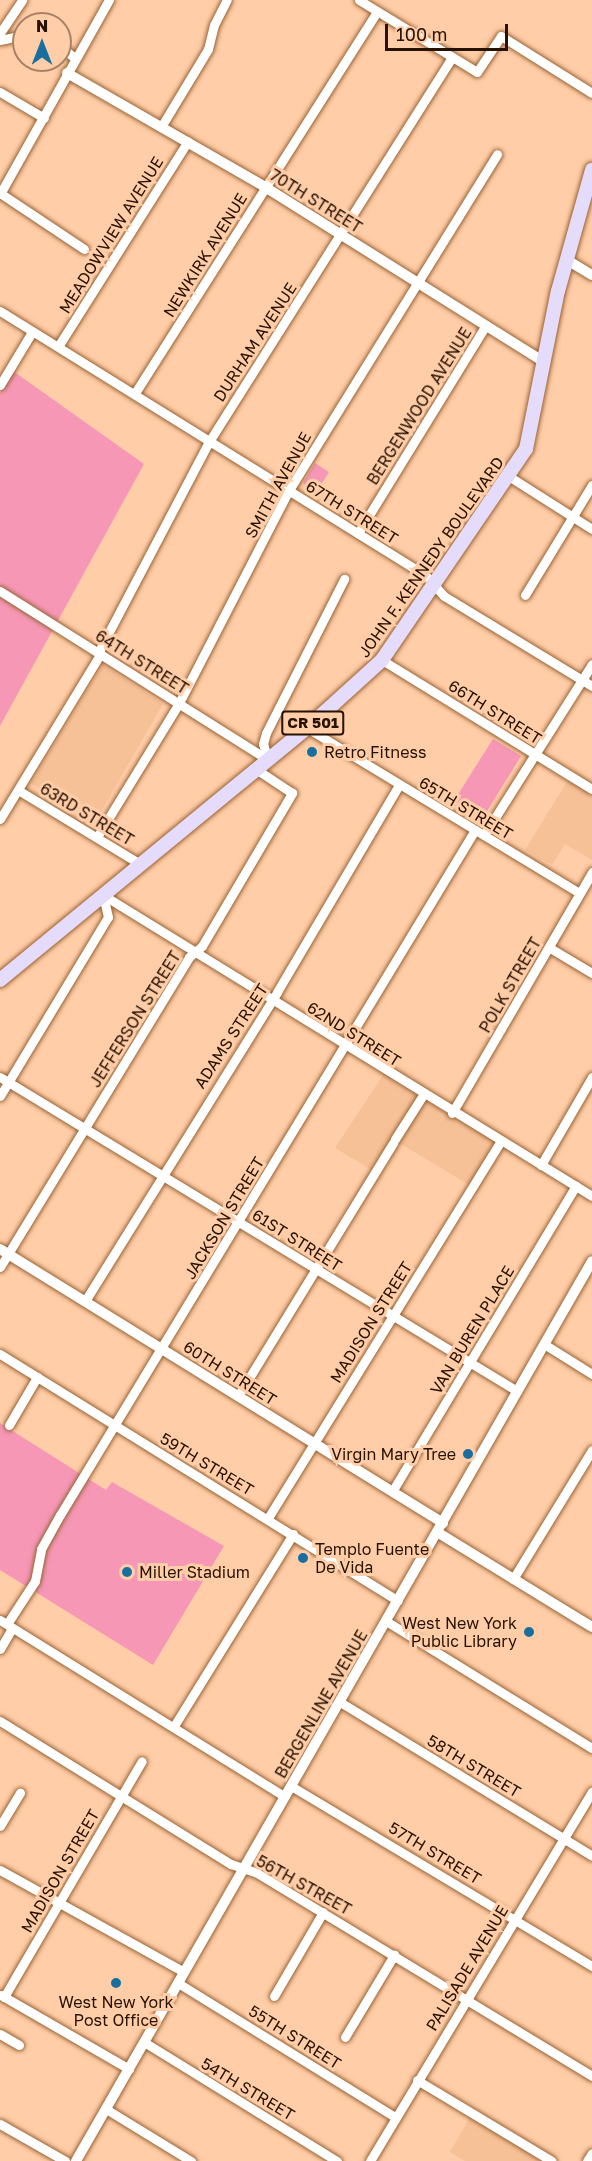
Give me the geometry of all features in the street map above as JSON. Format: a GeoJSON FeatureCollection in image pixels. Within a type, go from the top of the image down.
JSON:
{"type":"FeatureCollection","features":[{"type":"Feature","properties":{"kind":"main road","name":"JOHN F. KENNEDY BOULEVARD"},"geometry":{"type":"LineString","coordinates":[[0,980],[268,760],[382,660],[510,477],[526,448],[567,260],[592,170]]}},
{"type":"Feature","properties":{"kind":"street"},"geometry":{"type":"LineString","coordinates":[[0,33],[22,0]]}},
{"type":"Feature","properties":{"kind":"street"},"geometry":{"type":"LineString","coordinates":[[84,249],[0,194],[109,0]]}},
{"type":"Feature","properties":{"kind":"street"},"geometry":{"type":"LineString","coordinates":[[161,127],[208,49],[214,25],[227,0]]}},
{"type":"Feature","properties":{"kind":"street"},"geometry":{"type":"LineString","coordinates":[[359,0],[479,72],[501,36],[592,93]]}},
{"type":"Feature","properties":{"kind":"street","name":"NEWKIRK AVENUE"},"geometry":{"type":"LineString","coordinates":[[135,393],[377,11]]}},
{"type":"Feature","properties":{"kind":"street","name":"DURHAM AVENUE"},"geometry":{"type":"LineString","coordinates":[[0,819],[100,652],[210,441],[342,235],[452,57]]}},
{"type":"Feature","properties":{"kind":"street","name":"70TH STREET"},"geometry":{"type":"LineString","coordinates":[[67,73],[265,187],[544,362]]}},
{"type":"Feature","properties":{"kind":"street"},"geometry":{"type":"LineString","coordinates":[[0,92],[44,118]]}},
{"type":"Feature","properties":{"kind":"street","name":"MEADOWVIEW AVENUE"},"geometry":{"type":"LineString","coordinates":[[59,345],[188,141]]}},
{"type":"Feature","properties":{"kind":"street","name":"SMITH AVENUE"},"geometry":{"type":"LineString","coordinates":[[97,837],[179,703],[289,490],[497,154]]}},
{"type":"Feature","properties":{"kind":"street"},"geometry":{"type":"LineString","coordinates":[[567,260],[592,275]]}},
{"type":"Feature","properties":{"kind":"street","name":"67TH STREET"},"geometry":{"type":"LineString","coordinates":[[0,311],[32,332],[59,345],[358,533],[434,584],[444,596],[592,686]]}},
{"type":"Feature","properties":{"kind":"street","name":"BERGENWOOD AVENUE"},"geometry":{"type":"LineString","coordinates":[[358,533],[486,325]]}},
{"type":"Feature","properties":{"kind":"street"},"geometry":{"type":"LineString","coordinates":[[0,385],[32,332]]}},
{"type":"Feature","properties":{"kind":"street"},"geometry":{"type":"LineString","coordinates":[[510,477],[592,529]]}},
{"type":"Feature","properties":{"kind":"street"},"geometry":{"type":"LineString","coordinates":[[525,595],[592,485]]}},
{"type":"Feature","properties":{"kind":"street"},"geometry":{"type":"LineString","coordinates":[[268,760],[263,744],[266,733],[344,579]]}},
{"type":"Feature","properties":{"kind":"street","name":"64TH STREET"},"geometry":{"type":"LineString","coordinates":[[0,591],[268,760]]}},
{"type":"Feature","properties":{"kind":"street","name":"66TH STREET"},"geometry":{"type":"LineString","coordinates":[[382,660],[592,789]]}},
{"type":"Feature","properties":{"kind":"street"},"geometry":{"type":"LineString","coordinates":[[484,835],[592,664]]}},
{"type":"Feature","properties":{"kind":"street","name":"65TH STREET"},"geometry":{"type":"LineString","coordinates":[[306,728],[579,893]]}},
{"type":"Feature","properties":{"kind":"street","name":"JEFFERSON STREET"},"geometry":{"type":"LineString","coordinates":[[0,1267],[4,1252],[86,1128],[292,793],[256,769]]}},
{"type":"Feature","properties":{"kind":"street","name":"ADAMS STREET"},"geometry":{"type":"LineString","coordinates":[[85,1301],[271,1000],[399,785]]}},
{"type":"Feature","properties":{"kind":"street","name":"63RD STREET"},"geometry":{"type":"LineString","coordinates":[[18,790],[140,864]]}},
{"type":"Feature","properties":{"kind":"street","name":"JACKSON STREET"},"geometry":{"type":"LineString","coordinates":[[0,1649],[6,1624],[34,1581],[40,1549],[346,1047],[475,830]]}},
{"type":"Feature","properties":{"kind":"street","name":"POLK STREET"},"geometry":{"type":"LineString","coordinates":[[452,1113],[550,948],[592,872]]}},
{"type":"Feature","properties":{"kind":"street"},"geometry":{"type":"LineString","coordinates":[[0,1096],[4,1080],[108,917],[103,895]]}},
{"type":"Feature","properties":{"kind":"street","name":"62ND STREET"},"geometry":{"type":"LineString","coordinates":[[103,895],[452,1113],[592,1196]]}},
{"type":"Feature","properties":{"kind":"street"},"geometry":{"type":"LineString","coordinates":[[550,948],[592,973]]}},
{"type":"Feature","properties":{"kind":"street"},"geometry":{"type":"LineString","coordinates":[[540,1165],[592,1077]]}},
{"type":"Feature","properties":{"kind":"street","name":"61ST STREET"},"geometry":{"type":"LineString","coordinates":[[4,1080],[517,1391]]}},
{"type":"Feature","properties":{"kind":"street"},"geometry":{"type":"LineString","coordinates":[[238,1396],[423,1095]]}},
{"type":"Feature","properties":{"kind":"street","name":"MADISON STREET"},"geometry":{"type":"LineString","coordinates":[[268,1518],[500,1142]]}},
{"type":"Feature","properties":{"kind":"street","name":"VAN BUREN PLACE"},"geometry":{"type":"LineString","coordinates":[[393,1490],[576,1186]]}},
{"type":"Feature","properties":{"kind":"street","name":"60TH STREET"},"geometry":{"type":"LineString","coordinates":[[4,1252],[393,1490],[440,1528],[513,1580],[591,1624]]}},
{"type":"Feature","properties":{"kind":"street","name":"BERGENLINE AVENUE"},"geometry":{"type":"LineString","coordinates":[[76,2161],[592,1261]]}},
{"type":"Feature","properties":{"kind":"street"},"geometry":{"type":"LineString","coordinates":[[544,1344],[592,1374]]}},
{"type":"Feature","properties":{"kind":"street","name":"59TH STREET"},"geometry":{"type":"LineString","coordinates":[[0,1354],[268,1518],[398,1601]]}},
{"type":"Feature","properties":{"kind":"street"},"geometry":{"type":"LineString","coordinates":[[9,1425],[37,1377]]}},
{"type":"Feature","properties":{"kind":"street"},"geometry":{"type":"LineString","coordinates":[[513,1580],[592,1450]]}},
{"type":"Feature","properties":{"kind":"street"},"geometry":{"type":"LineString","coordinates":[[174,1726],[293,1534]]}},
{"type":"Feature","properties":{"kind":"street"},"geometry":{"type":"LineString","coordinates":[[386,1621],[592,1748]]}},
{"type":"Feature","properties":{"kind":"street"},"geometry":{"type":"LineString","coordinates":[[6,1624],[174,1726],[285,1797]]}},
{"type":"Feature","properties":{"kind":"street","name":"58TH STREET"},"geometry":{"type":"LineString","coordinates":[[340,1702],[592,1856]]}},
{"type":"Feature","properties":{"kind":"street","name":"56TH STREET"},"geometry":{"type":"LineString","coordinates":[[0,1721],[122,1796],[323,1912],[592,2076]]}},
{"type":"Feature","properties":{"kind":"street","name":"MADISON STREET"},"geometry":{"type":"LineString","coordinates":[[2,1995],[59,1904],[142,1761]]}},
{"type":"Feature","properties":{"kind":"street","name":"57TH STREET"},"geometry":{"type":"LineString","coordinates":[[291,1786],[592,1966]]}},
{"type":"Feature","properties":{"kind":"street","name":"PALISADE AVENUE"},"geometry":{"type":"LineString","coordinates":[[371,2161],[417,2080],[592,1792]]}},
{"type":"Feature","properties":{"kind":"street"},"geometry":{"type":"LineString","coordinates":[[0,1826],[20,1793]]}},
{"type":"Feature","properties":{"kind":"street"},"geometry":{"type":"LineString","coordinates":[[0,1870],[184,1972]]}},
{"type":"Feature","properties":{"kind":"street"},"geometry":{"type":"LineString","coordinates":[[274,1996],[323,1912]]}},
{"type":"Feature","properties":{"kind":"street"},"geometry":{"type":"LineString","coordinates":[[345,2037],[394,1955]]}},
{"type":"Feature","properties":{"kind":"street","name":"55TH STREET"},"geometry":{"type":"LineString","coordinates":[[178,1983],[395,2117]]}},
{"type":"Feature","properties":{"kind":"street"},"geometry":{"type":"LineString","coordinates":[[2,1995],[129,2069]]}},
{"type":"Feature","properties":{"kind":"street"},"geometry":{"type":"LineString","coordinates":[[0,2034],[19,2045]]}},
{"type":"Feature","properties":{"kind":"street","name":"54TH STREET"},"geometry":{"type":"LineString","coordinates":[[144,2042],[337,2161]]}},
{"type":"Feature","properties":{"kind":"street"},"geometry":{"type":"LineString","coordinates":[[417,2080],[552,2161]]}},
{"type":"Feature","properties":{"kind":"street"},"geometry":{"type":"LineString","coordinates":[[106,2109],[191,2161]]}},
{"type":"Feature","properties":{"kind":"street"},"geometry":{"type":"LineString","coordinates":[[0,2124],[65,2161]]}},
{"type":"Feature","properties":{"kind":"street"},"geometry":{"type":"LineString","coordinates":[[587,2161],[592,2153]]}},
{"type":"Feature","properties":{"kind":"shaded area"},"geometry":{"type":"Polygon","coordinates":[[[13,371],[144,464],[0,726],[0,393],[13,371]]]}},
{"type":"Feature","properties":{"kind":"shaded area"},"geometry":{"type":"Polygon","coordinates":[[[315,463],[329,472],[317,491],[303,483],[315,463]]]}},
{"type":"Feature","properties":{"kind":"shaded area"},"geometry":{"type":"Polygon","coordinates":[[[103,665],[163,704],[94,824],[31,783],[103,665]]]}},
{"type":"Feature","properties":{"kind":"shaded area"},"geometry":{"type":"Polygon","coordinates":[[[493,739],[521,756],[481,821],[452,804],[493,739]]]}},
{"type":"Feature","properties":{"kind":"shaded area"},"geometry":{"type":"Polygon","coordinates":[[[568,780],[592,794],[592,860],[565,844],[552,865],[525,850],[568,780]]]}},
{"type":"Feature","properties":{"kind":"shaded area"},"geometry":{"type":"Polygon","coordinates":[[[385,1072],[422,1095],[375,1172],[335,1148],[385,1072]]]}},
{"type":"Feature","properties":{"kind":"shaded area"},"geometry":{"type":"Polygon","coordinates":[[[423,1096],[499,1141],[471,1186],[396,1141],[423,1096]]]}},
{"type":"Feature","properties":{"kind":"shaded area","name":"Miller Stadium"},"geometry":{"type":"Polygon","coordinates":[[[0,1423],[106,1490],[112,1482],[224,1546],[153,1665],[0,1570],[0,1423]]]}},
{"type":"Feature","properties":{"kind":"shaded area"},"geometry":{"type":"Polygon","coordinates":[[[471,2115],[547,2161],[465,2161],[450,2152],[471,2115]]]}},
{"type":"Feature","properties":{"kind":"place","name":"Retro Fitness"},"geometry":{"type":"Point","coordinates":[312,752]}},
{"type":"Feature","properties":{"kind":"place","name":"Virgin Mary Tree"},"geometry":{"type":"Point","coordinates":[468,1454]}},
{"type":"Feature","properties":{"kind":"place","name":"Templo Fuente De Vida"},"geometry":{"type":"Point","coordinates":[303,1558]}},
{"type":"Feature","properties":{"kind":"place","name":"Miller Stadium"},"geometry":{"type":"Point","coordinates":[127,1572]}},
{"type":"Feature","properties":{"kind":"place","name":"West New York Public Library"},"geometry":{"type":"Point","coordinates":[529,1632]}},
{"type":"Feature","properties":{"kind":"place","name":"West New York Post Office"},"geometry":{"type":"Point","coordinates":[116,1983]}}]}
